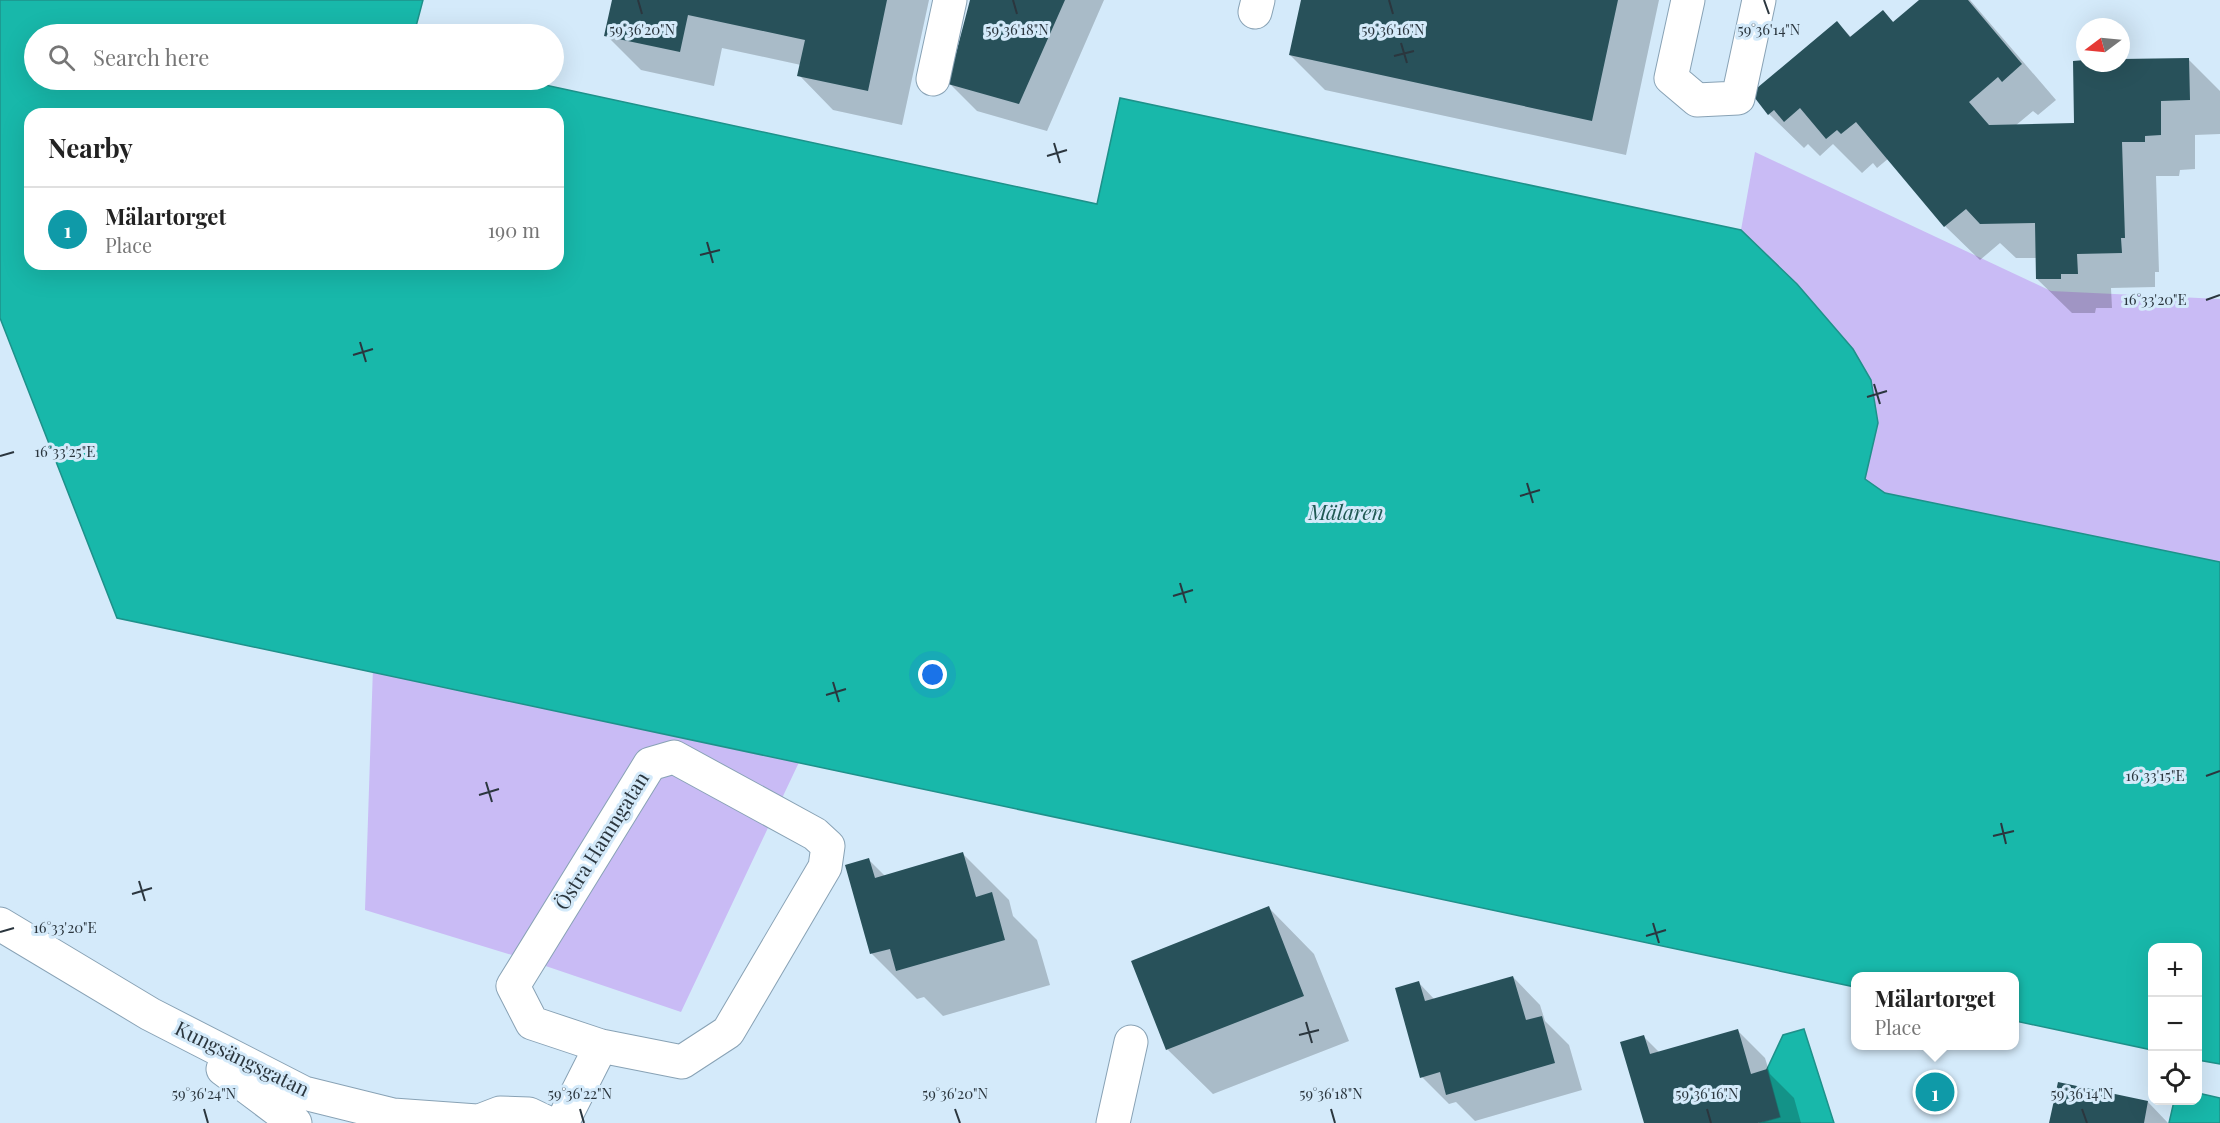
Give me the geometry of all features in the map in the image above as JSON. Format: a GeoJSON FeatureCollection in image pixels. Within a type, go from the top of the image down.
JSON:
{"type":"FeatureCollection","features":[{"type":"Feature","properties":{"kind":"street"},"geometry":{"type":"LineString","coordinates":[[933,79],[950,0]]}},
{"type":"Feature","properties":{"kind":"street"},"geometry":{"type":"LineString","coordinates":[[1688,0],[1671,78],[1697,100],[1738,98],[1759,0]]}},
{"type":"Feature","properties":{"kind":"street","name":"Östra Hamngatan"},"geometry":{"type":"LineString","coordinates":[[674,757],[815,834],[828,846],[825,867],[728,1032],[682,1062],[601,1047],[532,1023],[513,986],[650,764],[674,757]]}},
{"type":"Feature","properties":{"kind":"street","name":"Kungsängsgatan"},"geometry":{"type":"LineString","coordinates":[[0,924],[150,1014],[303,1093],[393,1115],[476,1122],[500,1113],[529,1114],[548,1123]]}},
{"type":"Feature","properties":{"kind":"street","name":"Kungsängsgatan"},"geometry":{"type":"LineString","coordinates":[[150,1014],[296,1123]]}},
{"type":"Feature","properties":{"kind":"street"},"geometry":{"type":"LineString","coordinates":[[1113,1123],[1131,1042]]}},
{"type":"Feature","properties":{"kind":"street"},"geometry":{"type":"LineString","coordinates":[[562,1123],[601,1047]]}},
{"type":"Feature","properties":{"kind":"shaded area"},"geometry":{"type":"Polygon","coordinates":[[[1755,152],[2051,291],[2220,299],[2220,562],[1885,493],[1865,479],[1878,423],[1853,349],[1797,284],[1741,230],[1755,152]]]}},
{"type":"Feature","properties":{"kind":"shaded area"},"geometry":{"type":"Polygon","coordinates":[[[373,667],[801,758],[681,1012],[525,959],[365,910],[373,667]]]}},
{"type":"Feature","properties":{"kind":"water","name":"Mälaren"},"geometry":{"type":"Polygon","coordinates":[[[0,0],[423,0],[417,24],[24,24],[24,90],[564,89],[1097,204],[1120,98],[1741,230],[1797,284],[1853,349],[1871,380],[1878,423],[1865,479],[1885,493],[2220,562],[2220,1064],[2202,1061],[2202,943],[2148,943],[2148,1049],[2019,1022],[2019,972],[1851,972],[1851,986],[117,618],[0,318],[0,0]]]}},
{"type":"Feature","properties":{"kind":"water"},"geometry":{"type":"Polygon","coordinates":[[[1804,1029],[1834,1123],[1759,1123],[1780,1117],[1767,1069],[1783,1035],[1804,1029]]]}},
{"type":"Feature","properties":{"kind":"water"},"geometry":{"type":"Polygon","coordinates":[[[2202,1094],[2220,1098],[2220,1123],[2169,1123],[2173,1105],[2202,1105],[2202,1094]]]}},
{"type":"Feature","properties":{"kind":"building"},"geometry":{"type":"Polygon","coordinates":[[[612,0],[887,0],[868,91],[797,76],[805,40],[688,15],[680,52],[604,36],[612,0]]]}},
{"type":"Feature","properties":{"kind":"building"},"geometry":{"type":"Polygon","coordinates":[[[970,0],[1065,0],[1019,104],[948,84],[970,0]]]}},
{"type":"Feature","properties":{"kind":"building"},"geometry":{"type":"Polygon","coordinates":[[[1301,0],[1618,0],[1592,121],[1289,55],[1301,0]]]}},
{"type":"Feature","properties":{"kind":"building"},"geometry":{"type":"Polygon","coordinates":[[[1919,0],[1968,0],[2022,64],[2002,82],[1998,77],[1969,102],[1989,125],[2074,123],[2073,61],[2076,61],[2076,72],[2130,72],[2130,59],[2189,58],[2190,100],[2161,101],[2161,135],[2145,136],[2145,142],[2122,142],[2125,238],[2121,238],[2122,253],[2077,254],[2078,274],[2061,274],[2061,279],[2036,279],[2035,223],[1980,224],[1966,209],[1944,227],[1856,122],[1841,134],[1837,130],[1826,139],[1800,108],[1784,122],[1774,110],[1768,115],[1751,93],[1837,21],[1850,37],[1883,10],[1893,22],[1919,0]]]}},
{"type":"Feature","properties":{"kind":"building"},"geometry":{"type":"Polygon","coordinates":[[[963,852],[976,897],[992,892],[1005,940],[896,971],[890,949],[870,954],[845,865],[869,858],[875,878],[963,852]]]}},
{"type":"Feature","properties":{"kind":"building"},"geometry":{"type":"Polygon","coordinates":[[[1269,906],[1304,996],[1166,1050],[1131,961],[1269,906]]]}},
{"type":"Feature","properties":{"kind":"building"},"geometry":{"type":"Polygon","coordinates":[[[1513,976],[1526,1020],[1542,1016],[1555,1063],[1446,1095],[1440,1072],[1420,1078],[1395,988],[1419,981],[1425,1001],[1513,976]]]}},
{"type":"Feature","properties":{"kind":"building"},"geometry":{"type":"Polygon","coordinates":[[[1738,1029],[1751,1074],[1767,1069],[1780,1117],[1758,1123],[1644,1123],[1620,1042],[1644,1035],[1650,1054],[1738,1029]]]}},
{"type":"Feature","properties":{"kind":"building"},"geometry":{"type":"Polygon","coordinates":[[[2058,1082],[2148,1101],[2144,1123],[2049,1123],[2058,1082]]]}},
{"type":"Feature","properties":{"kind":"place","name":"Mälartorget"},"geometry":{"type":"Point","coordinates":[1935,1092]}}]}
